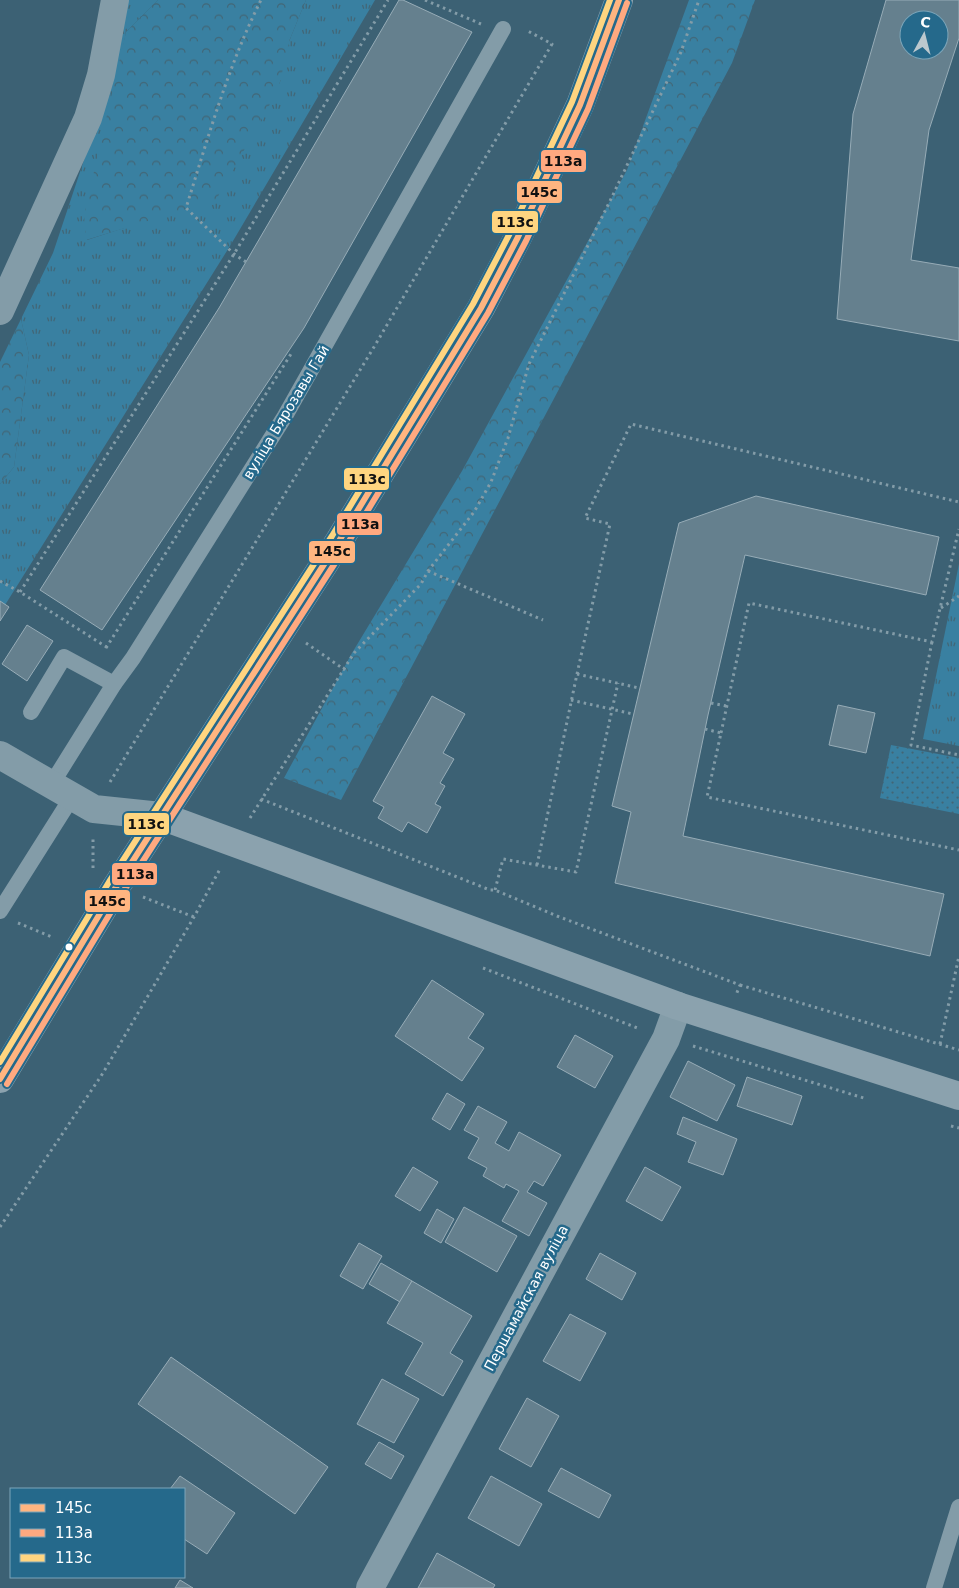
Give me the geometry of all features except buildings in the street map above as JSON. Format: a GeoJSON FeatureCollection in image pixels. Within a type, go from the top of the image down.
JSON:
{"type":"FeatureCollection","features":[{"type":"Feature","properties":{"kind":"main road"},"geometry":{"type":"LineString","coordinates":[[0,1079],[116,887],[339,541],[482,308],[580,105],[619,0]]}},
{"type":"Feature","properties":{"kind":"main road"},"geometry":{"type":"LineString","coordinates":[[161,816],[678,1006],[959,1096]]}},
{"type":"Feature","properties":{"kind":"street"},"geometry":{"type":"LineString","coordinates":[[0,311],[88,118],[101,75],[115,0]]}},
{"type":"Feature","properties":{"kind":"street"},"geometry":{"type":"LineString","coordinates":[[0,755],[72,797],[161,816]]}},
{"type":"Feature","properties":{"kind":"street","name":"Першамайская вуліца"},"geometry":{"type":"LineString","coordinates":[[370,1588],[666,1039],[678,1006]]}},
{"type":"Feature","properties":{"kind":"lane","name":"вуліца Бярозавы Гай"},"geometry":{"type":"LineString","coordinates":[[5,916],[72,797],[114,684],[133,658],[285,416],[504,29]]}},
{"type":"Feature","properties":{"kind":"lane"},"geometry":{"type":"LineString","coordinates":[[31,712],[64,657],[114,684]]}},
{"type":"Feature","properties":{"kind":"lane"},"geometry":{"type":"LineString","coordinates":[[934,1588],[959,1507]]}},
{"type":"Feature","properties":{"kind":"path"},"geometry":{"type":"LineString","coordinates":[[246,262],[234,254],[186,208],[243,36],[261,0]]}},
{"type":"Feature","properties":{"kind":"path"},"geometry":{"type":"LineString","coordinates":[[20,592],[234,254],[388,0]]}},
{"type":"Feature","properties":{"kind":"path"},"geometry":{"type":"LineString","coordinates":[[425,0],[482,24],[477,32]]}},
{"type":"Feature","properties":{"kind":"path"},"geometry":{"type":"LineString","coordinates":[[0,1227],[103,1073],[261,798],[345,670],[354,653],[421,584],[428,571],[474,512],[491,482],[508,438],[529,364],[610,202],[681,52],[699,0]]}},
{"type":"Feature","properties":{"kind":"path"},"geometry":{"type":"LineString","coordinates":[[72,797],[374,347],[552,44],[520,27]]}},
{"type":"Feature","properties":{"kind":"path"},"geometry":{"type":"LineString","coordinates":[[106,648],[292,352]]}},
{"type":"Feature","properties":{"kind":"path"},"geometry":{"type":"LineString","coordinates":[[537,865],[610,524],[585,518],[631,424],[959,502]]}},
{"type":"Feature","properties":{"kind":"path"},"geometry":{"type":"LineString","coordinates":[[959,529],[910,745],[959,755]]}},
{"type":"Feature","properties":{"kind":"path"},"geometry":{"type":"LineString","coordinates":[[428,571],[543,620]]}},
{"type":"Feature","properties":{"kind":"path"},"geometry":{"type":"LineString","coordinates":[[0,581],[106,648],[118,650],[133,658]]}},
{"type":"Feature","properties":{"kind":"path"},"geometry":{"type":"LineString","coordinates":[[940,609],[959,596]]}},
{"type":"Feature","properties":{"kind":"path"},"geometry":{"type":"LineString","coordinates":[[932,642],[749,603],[707,796],[959,850]]}},
{"type":"Feature","properties":{"kind":"path"},"geometry":{"type":"LineString","coordinates":[[283,627],[345,670]]}},
{"type":"Feature","properties":{"kind":"path"},"geometry":{"type":"LineString","coordinates":[[577,674],[639,688]]}},
{"type":"Feature","properties":{"kind":"path"},"geometry":{"type":"LineString","coordinates":[[495,890],[503,859],[576,872],[618,683]]}},
{"type":"Feature","properties":{"kind":"path"},"geometry":{"type":"LineString","coordinates":[[571,700],[633,714]]}},
{"type":"Feature","properties":{"kind":"path"},"geometry":{"type":"LineString","coordinates":[[711,703],[726,706]]}},
{"type":"Feature","properties":{"kind":"path"},"geometry":{"type":"LineString","coordinates":[[705,729],[720,733]]}},
{"type":"Feature","properties":{"kind":"path"},"geometry":{"type":"LineString","coordinates":[[261,798],[490,890],[495,890],[557,916],[740,984],[959,1050]]}},
{"type":"Feature","properties":{"kind":"path"},"geometry":{"type":"LineString","coordinates":[[5,916],[55,938]]}},
{"type":"Feature","properties":{"kind":"path"},"geometry":{"type":"LineString","coordinates":[[940,1044],[959,956]]}},
{"type":"Feature","properties":{"kind":"path"},"geometry":{"type":"LineString","coordinates":[[716,1052],[740,984]]}},
{"type":"Feature","properties":{"kind":"green space"},"geometry":{"type":"Polygon","coordinates":[[[125,0],[158,0],[126,32],[87,240],[124,228],[290,39],[306,0],[375,0],[230,246],[0,613],[0,484],[14,467],[29,355],[21,319],[53,253],[104,100],[125,0]]]}},
{"type":"Feature","properties":{"kind":"green space"},"geometry":{"type":"Polygon","coordinates":[[[158,0],[306,0],[290,39],[278,90],[216,200],[86,240],[84,215],[126,32],[158,0]]]}},
{"type":"Feature","properties":{"kind":"green space"},"geometry":{"type":"Polygon","coordinates":[[[689,0],[755,0],[732,63],[341,800],[284,778],[352,653],[462,471],[627,170],[689,0]]]}},
{"type":"Feature","properties":{"kind":"green space"},"geometry":{"type":"Polygon","coordinates":[[[21,319],[29,355],[14,467],[0,484],[0,362],[21,319]]]}},
{"type":"Feature","properties":{"kind":"green space"},"geometry":{"type":"Polygon","coordinates":[[[959,564],[959,746],[923,739],[959,564]]]}},
{"type":"Feature","properties":{"kind":"green space"},"geometry":{"type":"Polygon","coordinates":[[[891,745],[959,758],[959,814],[880,798],[891,745]]]}},
{"type":"Feature","properties":{"kind":"transit line","name":"113с"},"geometry":{"type":"LineString","coordinates":[[0,1062],[109,882],[332,536],[473,304],[510,233],[572,102],[610,0]]}},
{"type":"Feature","properties":{"kind":"transit line","name":"145с"},"geometry":{"type":"LineString","coordinates":[[0,1079],[116,887],[339,541],[481,308],[518,237],[580,105],[619,0]]}},
{"type":"Feature","properties":{"kind":"transit line","name":"113а"},"geometry":{"type":"LineString","coordinates":[[7,1084],[123,892],[346,546],[488,313],[526,241],[588,109],[627,3]]}}]}
